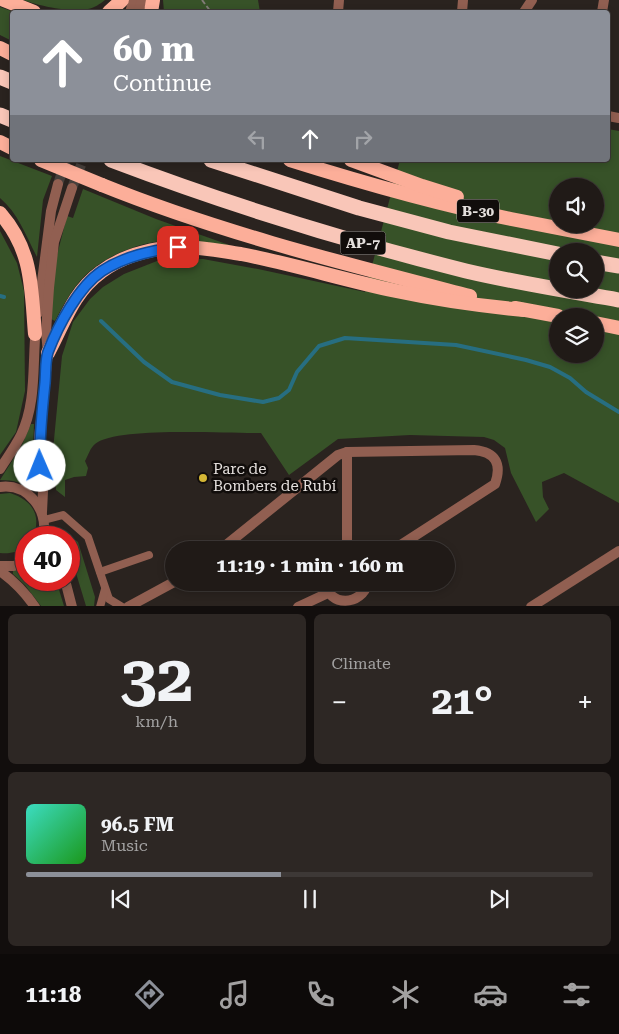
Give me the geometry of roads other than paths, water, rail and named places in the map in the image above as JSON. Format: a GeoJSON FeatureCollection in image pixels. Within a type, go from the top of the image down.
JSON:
{"type":"FeatureCollection","features":[{"type":"Feature","properties":{"kind":"highway"},"geometry":{"type":"LineString","coordinates":[[4,0],[29,10]]}},
{"type":"Feature","properties":{"kind":"highway"},"geometry":{"type":"LineString","coordinates":[[111,10],[122,0]]}},
{"type":"Feature","properties":{"kind":"highway"},"geometry":{"type":"LineString","coordinates":[[46,162],[136,199],[310,255],[524,310]]}},
{"type":"Feature","properties":{"kind":"highway","name":"AP-7"},"geometry":{"type":"LineString","coordinates":[[117,162],[206,195],[380,248],[468,271],[619,300]]}},
{"type":"Feature","properties":{"kind":"highway","name":"AP-7"},"geometry":{"type":"LineString","coordinates":[[217,162],[359,208],[449,232],[549,252]]}},
{"type":"Feature","properties":{"kind":"highway","name":"B-30"},"geometry":{"type":"LineString","coordinates":[[297,162],[407,193],[510,219],[549,226]]}},
{"type":"Feature","properties":{"kind":"highway"},"geometry":{"type":"LineString","coordinates":[[356,162],[422,186],[549,224]]}},
{"type":"Feature","properties":{"kind":"highway"},"geometry":{"type":"LineString","coordinates":[[0,213],[16,235],[24,252],[29,269],[36,334]]}},
{"type":"Feature","properties":{"kind":"highway","name":"B-30"},"geometry":{"type":"LineString","coordinates":[[585,233],[619,240]]}},
{"type":"Feature","properties":{"kind":"highway"},"geometry":{"type":"LineString","coordinates":[[48,353],[67,311],[78,296],[101,272],[132,256],[178,247],[200,248],[262,258],[396,291],[464,304],[549,314]]}},
{"type":"Feature","properties":{"kind":"highway"},"geometry":{"type":"LineString","coordinates":[[604,264],[619,266]]}},
{"type":"Feature","properties":{"kind":"highway"},"geometry":{"type":"LineString","coordinates":[[604,325],[619,328]]}},
{"type":"Feature","properties":{"kind":"street"},"geometry":{"type":"LineString","coordinates":[[0,468],[21,435],[26,421],[33,385],[36,334],[51,211],[58,184]]}},
{"type":"Feature","properties":{"kind":"street"},"geometry":{"type":"LineString","coordinates":[[45,526],[39,438],[48,353],[46,332],[52,255],[58,228],[72,188]]}},
{"type":"Feature","properties":{"kind":"street"},"geometry":{"type":"LineString","coordinates":[[231,541],[338,455],[347,452],[484,451],[493,457],[498,466],[495,484],[407,541]]}},
{"type":"Feature","properties":{"kind":"street"},"geometry":{"type":"LineString","coordinates":[[347,452],[347,541]]}},
{"type":"Feature","properties":{"kind":"street"},"geometry":{"type":"LineString","coordinates":[[0,487],[16,488],[27,493],[36,501],[45,526]]}},
{"type":"Feature","properties":{"kind":"street"},"geometry":{"type":"LineString","coordinates":[[531,606],[619,551]]}},
{"type":"Feature","properties":{"kind":"street"},"geometry":{"type":"LineString","coordinates":[[0,566],[15,566]]}},
{"type":"Feature","properties":{"kind":"street"},"geometry":{"type":"LineString","coordinates":[[0,571],[14,581],[35,606]]}},
{"type":"Feature","properties":{"kind":"street"},"geometry":{"type":"LineString","coordinates":[[128,606],[165,587]]}},
{"type":"Feature","properties":{"kind":"street"},"geometry":{"type":"LineString","coordinates":[[67,591],[72,606]]}},
{"type":"Feature","properties":{"kind":"street"},"geometry":{"type":"LineString","coordinates":[[298,606],[328,593],[339,602],[355,604],[365,591]]}},
{"type":"Feature","properties":{"kind":"lane"},"geometry":{"type":"LineString","coordinates":[[47,526],[63,516],[75,526]]}},
{"type":"Feature","properties":{"kind":"lane"},"geometry":{"type":"LineString","coordinates":[[80,530],[88,537],[109,599],[122,606]]}},
{"type":"Feature","properties":{"kind":"lane"},"geometry":{"type":"LineString","coordinates":[[100,572],[150,555]]}},
{"type":"Feature","properties":{"kind":"lane"},"geometry":{"type":"LineString","coordinates":[[100,606],[105,587]]}},
{"type":"Feature","properties":{"kind":"waterway"},"geometry":{"type":"LineString","coordinates":[[0,296],[4,297]]}},
{"type":"Feature","properties":{"kind":"waterway"},"geometry":{"type":"LineString","coordinates":[[101,321],[144,362],[172,382],[220,395],[263,402],[279,398],[289,390],[297,372],[319,346],[345,338],[456,345],[526,360],[550,367],[570,378],[586,392],[619,412]]}},
{"type":"Feature","properties":{"kind":"tunnel"},"geometry":{"type":"LineString","coordinates":[[58,184],[65,162]]}},
{"type":"Feature","properties":{"kind":"tunnel"},"geometry":{"type":"LineString","coordinates":[[72,188],[82,162]]}},
{"type":"Feature","properties":{"kind":"place","name":"Parc de Bombers de Rubí"},"geometry":{"type":"Point","coordinates":[203,478]}}]}
